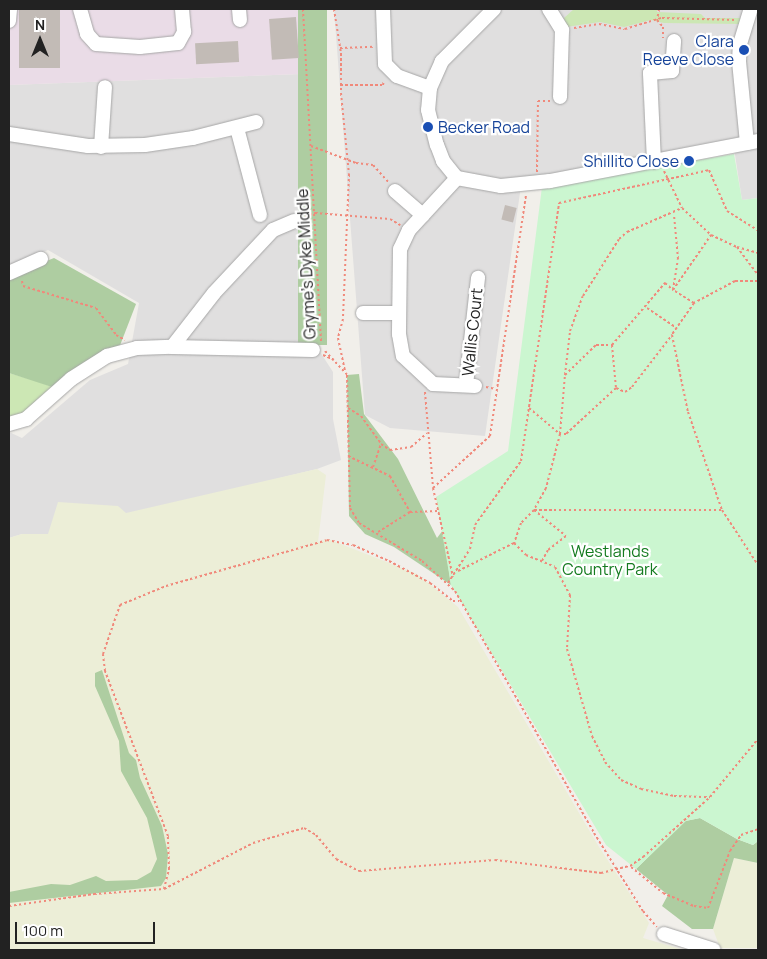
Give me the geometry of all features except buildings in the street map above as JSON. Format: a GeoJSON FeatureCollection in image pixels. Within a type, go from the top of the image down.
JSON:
{"type":"FeatureCollection","features":[{"type":"Feature","properties":{"kind":"street"},"geometry":{"type":"LineString","coordinates":[[9,21],[10,9]]}},
{"type":"Feature","properties":{"kind":"street"},"geometry":{"type":"LineString","coordinates":[[80,9],[87,34],[96,44],[140,47],[178,43],[184,32],[182,9]]}},
{"type":"Feature","properties":{"kind":"street"},"geometry":{"type":"LineString","coordinates":[[383,9],[384,46],[388,68],[397,76],[430,88]]}},
{"type":"Feature","properties":{"kind":"street"},"geometry":{"type":"LineString","coordinates":[[494,9],[442,60],[430,88],[428,110],[443,161],[457,178],[501,186],[533,183],[753,142],[739,61],[740,44],[751,16]]}},
{"type":"Feature","properties":{"kind":"street"},"geometry":{"type":"LineString","coordinates":[[549,9],[562,30],[560,97]]}},
{"type":"Feature","properties":{"kind":"street"},"geometry":{"type":"LineString","coordinates":[[658,161],[650,73],[672,72],[674,41]]}},
{"type":"Feature","properties":{"kind":"street"},"geometry":{"type":"LineString","coordinates":[[101,147],[105,87]]}},
{"type":"Feature","properties":{"kind":"street"},"geometry":{"type":"LineString","coordinates":[[9,134],[101,147],[193,138],[256,122]]}},
{"type":"Feature","properties":{"kind":"street"},"geometry":{"type":"LineString","coordinates":[[238,128],[260,215]]}},
{"type":"Feature","properties":{"kind":"street"},"geometry":{"type":"LineString","coordinates":[[424,377],[404,356],[398,313],[400,249],[409,230],[457,178]]}},
{"type":"Feature","properties":{"kind":"street"},"geometry":{"type":"LineString","coordinates":[[395,191],[424,215]]}},
{"type":"Feature","properties":{"kind":"street"},"geometry":{"type":"LineString","coordinates":[[172,347],[214,293],[273,230],[294,221]]}},
{"type":"Feature","properties":{"kind":"street"},"geometry":{"type":"LineString","coordinates":[[13,271],[41,259]]}},
{"type":"Feature","properties":{"kind":"street","name":"Wallis Court"},"geometry":{"type":"LineString","coordinates":[[424,377],[433,384],[471,386],[478,278]]}},
{"type":"Feature","properties":{"kind":"street"},"geometry":{"type":"LineString","coordinates":[[363,314],[398,313]]}},
{"type":"Feature","properties":{"kind":"street"},"geometry":{"type":"LineString","coordinates":[[9,424],[26,419],[90,365],[121,351],[140,348],[172,347],[313,350]]}},
{"type":"Feature","properties":{"kind":"street"},"geometry":{"type":"LineString","coordinates":[[664,934],[714,950]]}},
{"type":"Feature","properties":{"kind":"path","name":"Gryme's Dyke Middle"},"geometry":{"type":"LineString","coordinates":[[303,9],[322,348],[337,360],[346,373]]}},
{"type":"Feature","properties":{"kind":"path"},"geometry":{"type":"LineString","coordinates":[[334,9],[340,48],[340,85],[346,159],[343,319],[338,338],[346,373],[350,508],[359,524],[378,533],[422,561],[448,583],[643,912],[664,934]]}},
{"type":"Feature","properties":{"kind":"path"},"geometry":{"type":"LineString","coordinates":[[562,30],[599,24],[625,29],[670,18],[751,16]]}},
{"type":"Feature","properties":{"kind":"path"},"geometry":{"type":"LineString","coordinates":[[340,48],[384,46]]}},
{"type":"Feature","properties":{"kind":"path"},"geometry":{"type":"LineString","coordinates":[[340,85],[383,85],[388,68]]}},
{"type":"Feature","properties":{"kind":"path"},"geometry":{"type":"LineString","coordinates":[[433,488],[490,436],[533,183],[538,101],[560,102],[560,97]]}},
{"type":"Feature","properties":{"kind":"path"},"geometry":{"type":"LineString","coordinates":[[311,146],[346,159],[373,164],[395,191]]}},
{"type":"Feature","properties":{"kind":"path"},"geometry":{"type":"LineString","coordinates":[[658,161],[682,208],[711,235],[737,247],[758,253]]}},
{"type":"Feature","properties":{"kind":"path"},"geometry":{"type":"LineString","coordinates":[[448,583],[458,571],[470,549],[475,525],[521,462],[559,203],[709,170],[727,211],[758,230]]}},
{"type":"Feature","properties":{"kind":"path"},"geometry":{"type":"LineString","coordinates":[[458,571],[514,543],[521,523],[534,510],[546,488],[560,434],[570,331],[583,296],[619,239],[628,232],[674,214],[682,208]]}},
{"type":"Feature","properties":{"kind":"path"},"geometry":{"type":"LineString","coordinates":[[314,213],[390,219],[409,230]]}},
{"type":"Feature","properties":{"kind":"path"},"geometry":{"type":"LineString","coordinates":[[674,214],[678,259],[674,290]]}},
{"type":"Feature","properties":{"kind":"path"},"geometry":{"type":"LineString","coordinates":[[674,290],[711,235]]}},
{"type":"Feature","properties":{"kind":"path"},"geometry":{"type":"LineString","coordinates":[[737,247],[758,275]]}},
{"type":"Feature","properties":{"kind":"path"},"geometry":{"type":"LineString","coordinates":[[13,271],[23,286],[96,308],[116,335],[140,348]]}},
{"type":"Feature","properties":{"kind":"path"},"geometry":{"type":"LineString","coordinates":[[616,388],[625,392],[632,387],[672,336],[694,303],[735,282],[758,281]]}},
{"type":"Feature","properties":{"kind":"path"},"geometry":{"type":"LineString","coordinates":[[565,375],[596,345],[612,345],[647,308],[665,284],[694,303]]}},
{"type":"Feature","properties":{"kind":"path"},"geometry":{"type":"LineString","coordinates":[[647,308],[677,328]]}},
{"type":"Feature","properties":{"kind":"path"},"geometry":{"type":"LineString","coordinates":[[672,336],[688,412],[712,473],[722,510],[758,564]]}},
{"type":"Feature","properties":{"kind":"path"},"geometry":{"type":"LineString","coordinates":[[612,345],[616,388]]}},
{"type":"Feature","properties":{"kind":"path"},"geometry":{"type":"LineString","coordinates":[[313,350],[337,360]]}},
{"type":"Feature","properties":{"kind":"path"},"geometry":{"type":"LineString","coordinates":[[424,377],[427,433],[433,488],[453,577]]}},
{"type":"Feature","properties":{"kind":"path"},"geometry":{"type":"LineString","coordinates":[[529,408],[560,434],[566,434],[616,388]]}},
{"type":"Feature","properties":{"kind":"path"},"geometry":{"type":"LineString","coordinates":[[348,408],[361,416],[381,444],[390,450],[411,447],[427,433]]}},
{"type":"Feature","properties":{"kind":"path"},"geometry":{"type":"LineString","coordinates":[[373,468],[381,444]]}},
{"type":"Feature","properties":{"kind":"path"},"geometry":{"type":"LineString","coordinates":[[348,456],[390,476],[410,512]]}},
{"type":"Feature","properties":{"kind":"path"},"geometry":{"type":"LineString","coordinates":[[534,510],[722,510]]}},
{"type":"Feature","properties":{"kind":"path"},"geometry":{"type":"LineString","coordinates":[[534,510],[566,536],[548,550],[542,561]]}},
{"type":"Feature","properties":{"kind":"path"},"geometry":{"type":"LineString","coordinates":[[378,533],[410,512],[438,512]]}},
{"type":"Feature","properties":{"kind":"path"},"geometry":{"type":"LineString","coordinates":[[164,889],[169,869],[168,836],[105,671],[104,654],[120,605],[166,586],[327,540],[353,545],[389,561],[430,584],[453,601],[460,601]]}},
{"type":"Feature","properties":{"kind":"path"},"geometry":{"type":"LineString","coordinates":[[514,543],[518,550],[555,567],[570,595],[567,648],[592,736],[605,762],[621,780],[641,789],[674,796],[710,797]]}},
{"type":"Feature","properties":{"kind":"path"},"geometry":{"type":"LineString","coordinates":[[9,906],[94,894],[164,889],[245,847],[304,828],[316,835],[336,860],[359,871],[495,860],[587,873],[618,870],[630,866],[710,797],[758,739]]}},
{"type":"Feature","properties":{"kind":"path"},"geometry":{"type":"LineString","coordinates":[[630,866],[663,893],[694,906],[708,908],[730,851],[741,835],[758,829]]}},
{"type":"Feature","properties":{"kind":"shaded area"},"geometry":{"type":"Polygon","coordinates":[[[9,9],[298,9],[301,74],[9,85],[9,9]]]}},
{"type":"Feature","properties":{"kind":"shaded area"},"geometry":{"type":"Polygon","coordinates":[[[334,9],[758,9],[758,198],[742,200],[733,142],[522,179],[485,436],[390,428],[365,415],[334,9]]]}},
{"type":"Feature","properties":{"kind":"shaded area"},"geometry":{"type":"Polygon","coordinates":[[[301,74],[315,344],[333,372],[333,419],[341,460],[317,469],[48,534],[22,534],[9,538],[9,432],[22,438],[90,380],[128,364],[139,303],[48,250],[9,266],[9,85],[301,74]]]}},
{"type":"Feature","properties":{"kind":"green space"},"geometry":{"type":"Polygon","coordinates":[[[298,9],[327,9],[327,345],[298,345],[298,9]]]}},
{"type":"Feature","properties":{"kind":"green space"},"geometry":{"type":"Polygon","coordinates":[[[574,9],[657,9],[657,12],[701,14],[705,18],[742,18],[741,24],[664,23],[651,20],[624,27],[600,22],[566,27],[564,18],[574,9]]]}},
{"type":"Feature","properties":{"kind":"green space","name":"Westlands Country Park"},"geometry":{"type":"Polygon","coordinates":[[[734,154],[742,200],[758,198],[758,841],[753,845],[737,839],[700,818],[686,821],[636,869],[606,845],[451,585],[436,497],[508,451],[542,187],[734,154]]]}},
{"type":"Feature","properties":{"kind":"green space"},"geometry":{"type":"Polygon","coordinates":[[[54,258],[136,304],[119,348],[55,388],[9,373],[9,276],[54,258]]]}},
{"type":"Feature","properties":{"kind":"green space"},"geometry":{"type":"Polygon","coordinates":[[[9,373],[36,381],[58,389],[9,424],[9,373]]]}},
{"type":"Feature","properties":{"kind":"green space"},"geometry":{"type":"Polygon","coordinates":[[[359,374],[364,414],[398,459],[437,538],[443,530],[451,585],[394,547],[365,534],[349,516],[347,375],[359,374]]]}},
{"type":"Feature","properties":{"kind":"green space"},"geometry":{"type":"Polygon","coordinates":[[[317,469],[326,475],[318,542],[328,539],[417,574],[458,607],[599,847],[649,923],[643,938],[684,950],[9,950],[9,538],[22,534],[48,534],[58,502],[118,506],[126,513],[317,469]]]}},
{"type":"Feature","properties":{"kind":"green space"},"geometry":{"type":"Polygon","coordinates":[[[102,670],[129,753],[136,760],[140,778],[162,826],[168,854],[166,878],[161,886],[9,903],[9,892],[51,884],[70,885],[96,876],[106,881],[137,880],[151,872],[157,859],[147,818],[121,771],[119,741],[95,686],[95,673],[102,670]]]}},
{"type":"Feature","properties":{"kind":"green space"},"geometry":{"type":"Polygon","coordinates":[[[700,818],[737,839],[753,845],[758,841],[758,863],[734,858],[713,929],[692,929],[662,906],[668,895],[636,869],[685,821],[700,818]]]}},
{"type":"Feature","properties":{"kind":"green space"},"geometry":{"type":"Polygon","coordinates":[[[734,858],[758,863],[758,948],[720,948],[713,929],[734,858]]]}},
{"type":"Feature","properties":{"kind":"place","name":"Clara Reeve Close"},"geometry":{"type":"Point","coordinates":[744,50]}},
{"type":"Feature","properties":{"kind":"place","name":"Becker Road"},"geometry":{"type":"Point","coordinates":[428,127]}},
{"type":"Feature","properties":{"kind":"place","name":"Shillito Close"},"geometry":{"type":"Point","coordinates":[689,161]}}]}
